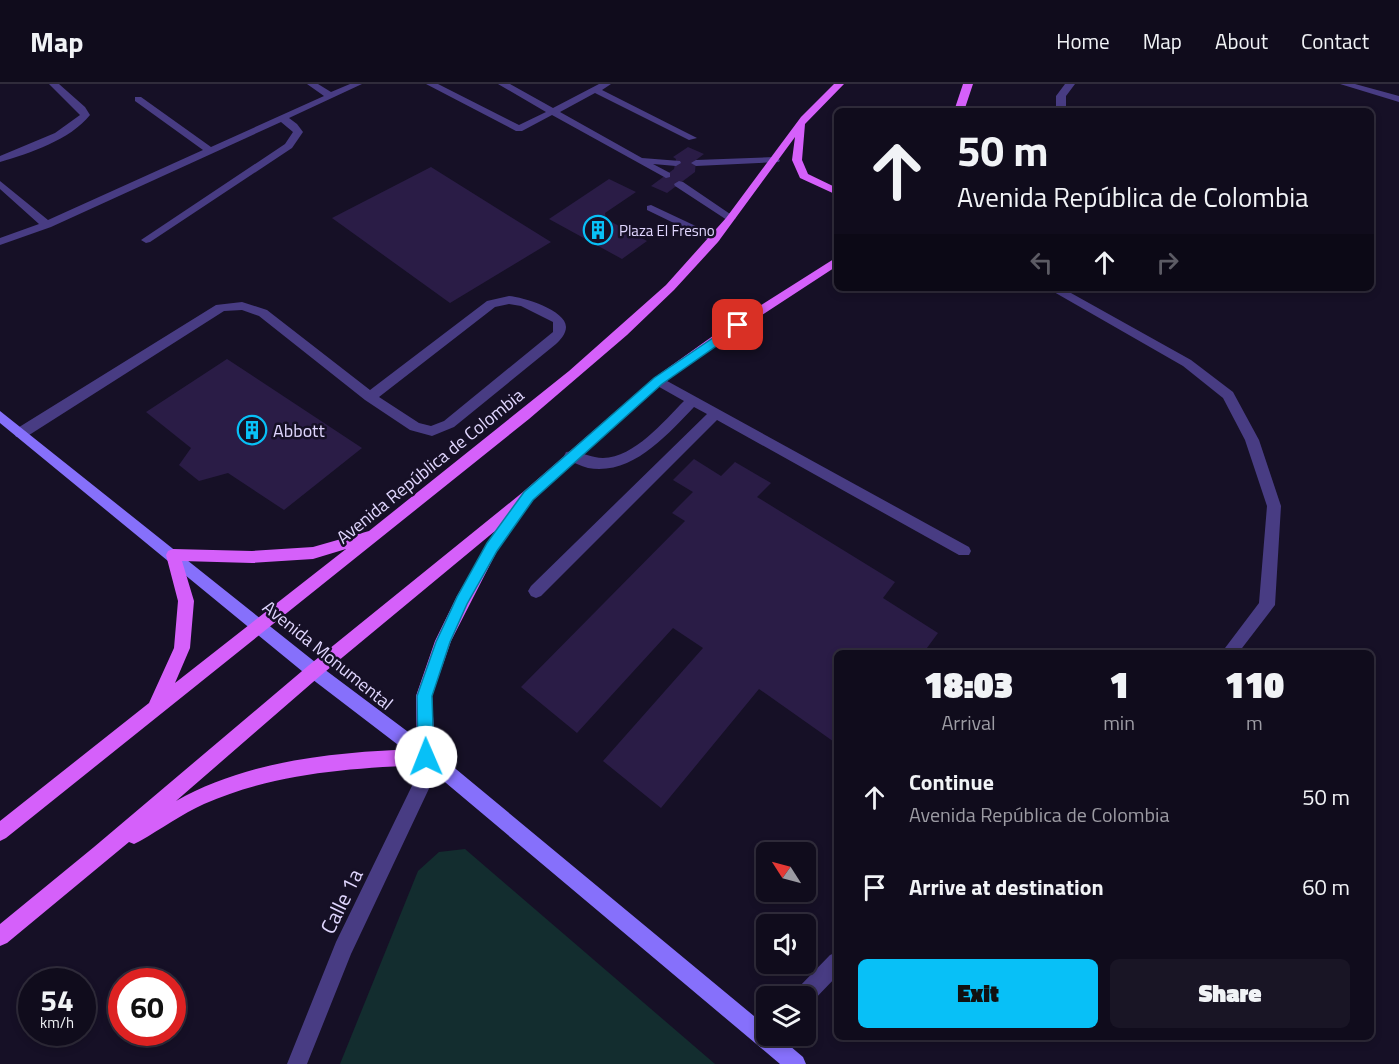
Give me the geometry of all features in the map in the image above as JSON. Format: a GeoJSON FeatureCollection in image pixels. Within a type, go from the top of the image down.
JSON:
{"type":"FeatureCollection","features":[{"type":"Feature","properties":{"kind":"main road"},"geometry":{"type":"LineString","coordinates":[[960,108],[968,84]]}},
{"type":"Feature","properties":{"kind":"main road","name":"Avenida República de Colombia"},"geometry":{"type":"LineString","coordinates":[[0,832],[377,534],[602,351],[668,290],[715,239],[802,122],[833,85]]}},
{"type":"Feature","properties":{"kind":"main road"},"geometry":{"type":"LineString","coordinates":[[802,122],[796,160],[804,176],[834,191]]}},
{"type":"Feature","properties":{"kind":"main road"},"geometry":{"type":"LineString","coordinates":[[0,936],[101,854],[314,671],[528,496],[658,381],[721,336],[834,263]]}},
{"type":"Feature","properties":{"kind":"main road","name":"Avenida Monumental"},"geometry":{"type":"LineString","coordinates":[[0,416],[314,671],[429,759],[756,1029]]}},
{"type":"Feature","properties":{"kind":"main road"},"geometry":{"type":"LineString","coordinates":[[101,854],[200,797],[270,774],[348,760],[429,759],[424,696],[443,642],[462,601],[492,547],[528,496]]}},
{"type":"Feature","properties":{"kind":"main road"},"geometry":{"type":"LineString","coordinates":[[154,710],[182,648],[186,601],[173,555],[252,556],[313,553],[377,534]]}},
{"type":"Feature","properties":{"kind":"main road","name":"Avenida Monumental"},"geometry":{"type":"LineString","coordinates":[[776,1046],[796,1064]]}},
{"type":"Feature","properties":{"kind":"street"},"geometry":{"type":"LineString","coordinates":[[0,159],[50,139],[80,123],[85,115],[82,109],[54,84]]}},
{"type":"Feature","properties":{"kind":"street"},"geometry":{"type":"LineString","coordinates":[[312,84],[331,96]]}},
{"type":"Feature","properties":{"kind":"street"},"geometry":{"type":"LineString","coordinates":[[0,242],[48,225],[357,84]]}},
{"type":"Feature","properties":{"kind":"street"},"geometry":{"type":"LineString","coordinates":[[431,84],[519,129],[606,84]]}},
{"type":"Feature","properties":{"kind":"street"},"geometry":{"type":"LineString","coordinates":[[503,84],[666,175]]}},
{"type":"Feature","properties":{"kind":"street"},"geometry":{"type":"LineString","coordinates":[[1061,108],[1061,96],[1070,84]]}},
{"type":"Feature","properties":{"kind":"street"},"geometry":{"type":"LineString","coordinates":[[1345,84],[1399,99]]}},
{"type":"Feature","properties":{"kind":"street"},"geometry":{"type":"LineString","coordinates":[[596,90],[692,138]]}},
{"type":"Feature","properties":{"kind":"street"},"geometry":{"type":"LineString","coordinates":[[138,99],[210,151]]}},
{"type":"Feature","properties":{"kind":"street"},"geometry":{"type":"LineString","coordinates":[[146,240],[289,146],[298,132],[294,126],[282,118]]}},
{"type":"Feature","properties":{"kind":"street"},"geometry":{"type":"LineString","coordinates":[[641,159],[676,163]]}},
{"type":"Feature","properties":{"kind":"street"},"geometry":{"type":"LineString","coordinates":[[696,163],[775,160]]}},
{"type":"Feature","properties":{"kind":"street"},"geometry":{"type":"LineString","coordinates":[[679,183],[731,218]]}},
{"type":"Feature","properties":{"kind":"street"},"geometry":{"type":"LineString","coordinates":[[0,184],[48,225]]}},
{"type":"Feature","properties":{"kind":"street"},"geometry":{"type":"LineString","coordinates":[[651,208],[715,239]]}},
{"type":"Feature","properties":{"kind":"street"},"geometry":{"type":"LineString","coordinates":[[1058,291],[1187,363],[1228,395],[1252,440],[1274,506],[1267,605],[1232,650]]}},
{"type":"Feature","properties":{"kind":"street"},"geometry":{"type":"LineString","coordinates":[[21,433],[203,316],[233,305],[249,306],[263,313],[370,397],[415,428],[423,430],[440,429],[552,341],[561,328],[560,323],[557,319],[519,300],[491,304],[370,397]]}},
{"type":"Feature","properties":{"kind":"street"},"geometry":{"type":"LineString","coordinates":[[658,381],[964,551]]}},
{"type":"Feature","properties":{"kind":"street"},"geometry":{"type":"LineString","coordinates":[[571,456],[591,465],[614,463],[639,451],[693,400]]}},
{"type":"Feature","properties":{"kind":"street"},"geometry":{"type":"LineString","coordinates":[[536,591],[716,413]]}},
{"type":"Feature","properties":{"kind":"street","name":"Calle 1a"},"geometry":{"type":"LineString","coordinates":[[297,1064],[343,949],[429,759]]}},
{"type":"Feature","properties":{"kind":"street"},"geometry":{"type":"LineString","coordinates":[[814,986],[834,965]]}},
{"type":"Feature","properties":{"kind":"green space"},"geometry":{"type":"Polygon","coordinates":[[[465,849],[715,1064],[340,1064],[418,871],[439,852],[465,849]]]}},
{"type":"Feature","properties":{"kind":"building"},"geometry":{"type":"Polygon","coordinates":[[[688,147],[704,154],[696,160],[695,172],[667,193],[651,186],[674,169],[676,159],[673,157],[688,147]]]}},
{"type":"Feature","properties":{"kind":"building"},"geometry":{"type":"Polygon","coordinates":[[[431,167],[551,242],[450,303],[332,218],[431,167]]]}},
{"type":"Feature","properties":{"kind":"building","name":"Plaza El Fresno"},"geometry":{"type":"Polygon","coordinates":[[[609,179],[636,192],[605,213],[606,219],[647,241],[622,259],[549,219],[609,179]]]}},
{"type":"Feature","properties":{"kind":"building","name":"Abbott"},"geometry":{"type":"Polygon","coordinates":[[[227,359],[362,448],[284,510],[228,473],[199,481],[179,465],[191,448],[146,412],[227,359]]]}},
{"type":"Feature","properties":{"kind":"building"},"geometry":{"type":"Polygon","coordinates":[[[694,459],[721,476],[735,462],[771,483],[757,497],[895,582],[883,598],[938,633],[925,650],[834,650],[834,742],[759,689],[661,808],[603,761],[703,648],[673,628],[577,733],[521,687],[685,521],[672,513],[693,492],[673,480],[694,459]]]}},
{"type":"Feature","properties":{"kind":"place","name":"Plaza El Fresno"},"geometry":{"type":"Point","coordinates":[598,230]}},
{"type":"Feature","properties":{"kind":"place","name":"Abbott"},"geometry":{"type":"Point","coordinates":[252,430]}},
{"type":"Feature","properties":{"kind":"route"},"geometry":{"type":"LineString","coordinates":[[426,757],[424,696],[443,642],[462,601],[492,547],[528,496],[658,381],[738,325]]}}]}
